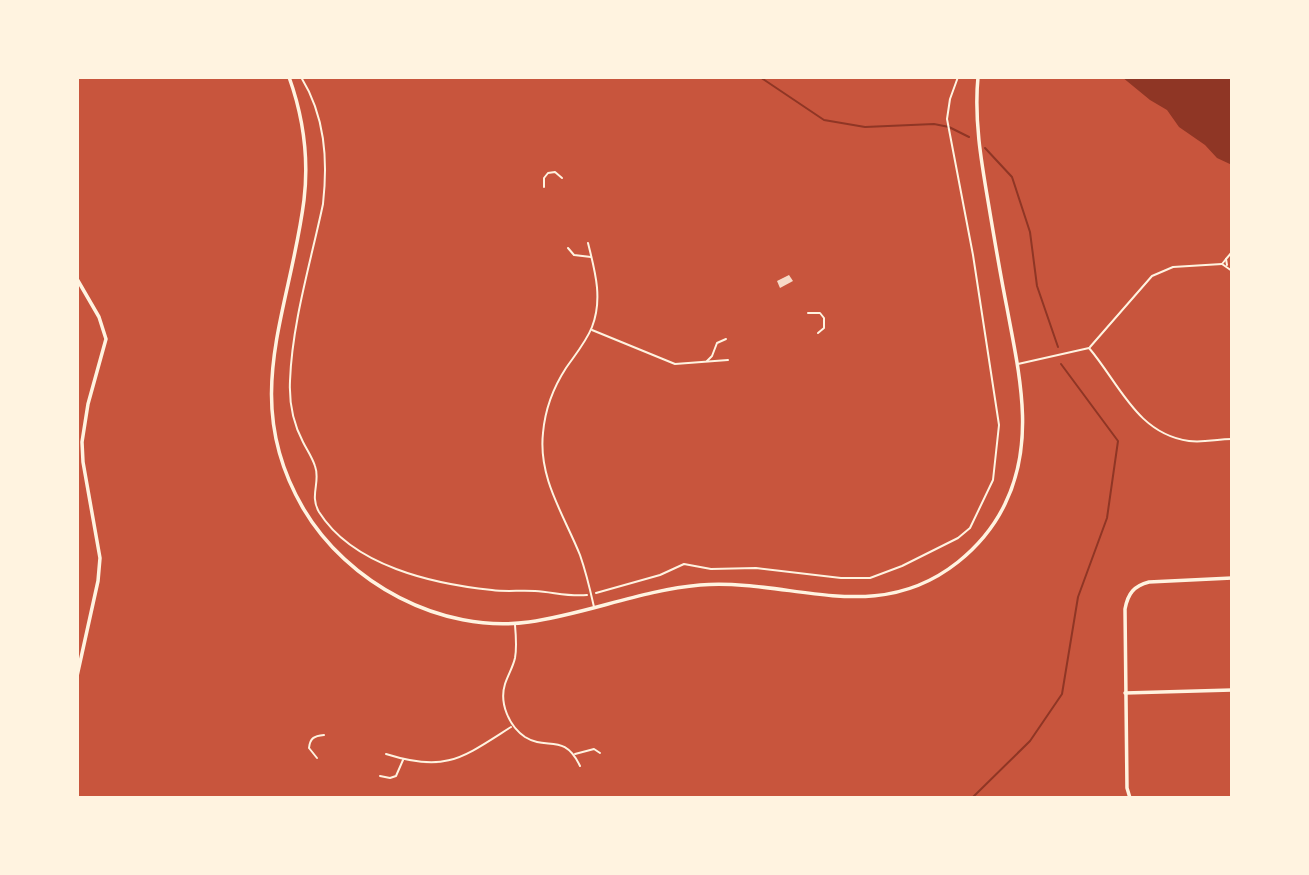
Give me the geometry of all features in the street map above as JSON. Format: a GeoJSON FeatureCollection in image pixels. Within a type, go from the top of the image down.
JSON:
{"type":"FeatureCollection","features":[{"type":"Feature","properties":{"kind":"street"},"geometry":{"type":"LineString","coordinates":[[289,77],[303,133],[305,177],[300,223],[271,365],[270,397],[275,437],[289,480],[304,510],[328,542],[361,574],[385,590],[438,613],[466,620],[515,624],[553,618],[671,590],[722,584],[864,598],[889,595],[937,576],[962,559],[985,536],[1010,495],[1019,465],[1024,431],[1017,364],[978,140],[978,77]]}},
{"type":"Feature","properties":{"kind":"street"},"geometry":{"type":"LineString","coordinates":[[77,279],[99,317],[106,339],[88,404],[82,442],[100,558],[98,581],[77,676]]}},
{"type":"Feature","properties":{"kind":"street"},"geometry":{"type":"LineString","coordinates":[[1130,798],[1127,788],[1125,608],[1132,590],[1149,582],[1232,578]]}},
{"type":"Feature","properties":{"kind":"street"},"geometry":{"type":"LineString","coordinates":[[1125,693],[1232,690]]}},
{"type":"Feature","properties":{"kind":"lane"},"geometry":{"type":"LineString","coordinates":[[544,187],[544,178],[548,173],[555,172],[562,178]]}},
{"type":"Feature","properties":{"kind":"lane"},"geometry":{"type":"LineString","coordinates":[[588,243],[598,288],[597,307],[591,330],[563,372],[550,400],[544,423],[542,452],[544,471],[552,496],[584,567],[594,608]]}},
{"type":"Feature","properties":{"kind":"lane"},"geometry":{"type":"LineString","coordinates":[[568,248],[574,255],[592,258]]}},
{"type":"Feature","properties":{"kind":"lane"},"geometry":{"type":"LineString","coordinates":[[584,255],[590,249]]}},
{"type":"Feature","properties":{"kind":"lane"},"geometry":{"type":"LineString","coordinates":[[1222,264],[1232,252]]}},
{"type":"Feature","properties":{"kind":"lane"},"geometry":{"type":"LineString","coordinates":[[1226,259],[1227,266]]}},
{"type":"Feature","properties":{"kind":"lane"},"geometry":{"type":"LineString","coordinates":[[1017,364],[1089,348],[1152,276],[1173,267],[1222,264],[1232,271]]}},
{"type":"Feature","properties":{"kind":"lane"},"geometry":{"type":"LineString","coordinates":[[808,313],[820,313],[824,318],[824,328],[818,333]]}},
{"type":"Feature","properties":{"kind":"lane"},"geometry":{"type":"LineString","coordinates":[[591,330],[663,361],[683,364],[728,360]]}},
{"type":"Feature","properties":{"kind":"lane"},"geometry":{"type":"LineString","coordinates":[[706,361],[717,343],[726,338]]}},
{"type":"Feature","properties":{"kind":"lane"},"geometry":{"type":"LineString","coordinates":[[1089,348],[1139,416],[1158,431],[1188,441],[1232,439]]}},
{"type":"Feature","properties":{"kind":"lane"},"geometry":{"type":"LineString","coordinates":[[713,352],[719,361]]}},
{"type":"Feature","properties":{"kind":"lane"},"geometry":{"type":"LineString","coordinates":[[515,624],[516,650],[503,691],[512,726],[528,739],[554,743],[570,750],[580,766]]}},
{"type":"Feature","properties":{"kind":"lane"},"geometry":{"type":"LineString","coordinates":[[386,754],[428,764],[454,760],[512,726]]}},
{"type":"Feature","properties":{"kind":"lane"},"geometry":{"type":"LineString","coordinates":[[317,758],[309,748],[310,740],[315,735],[324,735]]}},
{"type":"Feature","properties":{"kind":"lane"},"geometry":{"type":"LineString","coordinates":[[574,754],[594,749],[600,753]]}},
{"type":"Feature","properties":{"kind":"lane"},"geometry":{"type":"LineString","coordinates":[[380,776],[396,776],[404,760]]}},
{"type":"Feature","properties":{"kind":"path"},"geometry":{"type":"LineString","coordinates":[[302,77],[315,101],[320,121],[325,186],[293,348],[290,384],[294,420],[316,469],[313,496],[319,510],[342,536],[370,556],[393,569],[418,577],[495,590],[588,595]]}},
{"type":"Feature","properties":{"kind":"path"},"geometry":{"type":"LineString","coordinates":[[594,593],[660,575],[684,564],[712,569],[756,568],[841,578],[870,578],[909,563],[958,538],[970,528],[993,480],[999,425],[973,255],[947,119],[950,99],[958,77]]}},
{"type":"Feature","properties":{"kind":"shaded area"},"geometry":{"type":"Polygon","coordinates":[[[1122,77],[1232,77],[1232,165],[1217,158],[1205,145],[1179,127],[1167,110],[1122,77]]]}},
{"type":"Feature","properties":{"kind":"building"},"geometry":{"type":"Polygon","coordinates":[[[789,275],[793,281],[780,288],[777,281],[789,275]]]}},
{"type":"Feature","properties":{"kind":"waterway"},"geometry":{"type":"LineString","coordinates":[[760,77],[824,120],[865,127],[934,124],[949,127],[969,137]]}},
{"type":"Feature","properties":{"kind":"waterway"},"geometry":{"type":"LineString","coordinates":[[985,148],[1012,177],[1030,232],[1037,286],[1058,347]]}},
{"type":"Feature","properties":{"kind":"waterway"},"geometry":{"type":"LineString","coordinates":[[972,798],[1030,741],[1062,694],[1078,597],[1107,518],[1118,441],[1061,364]]}}]}
